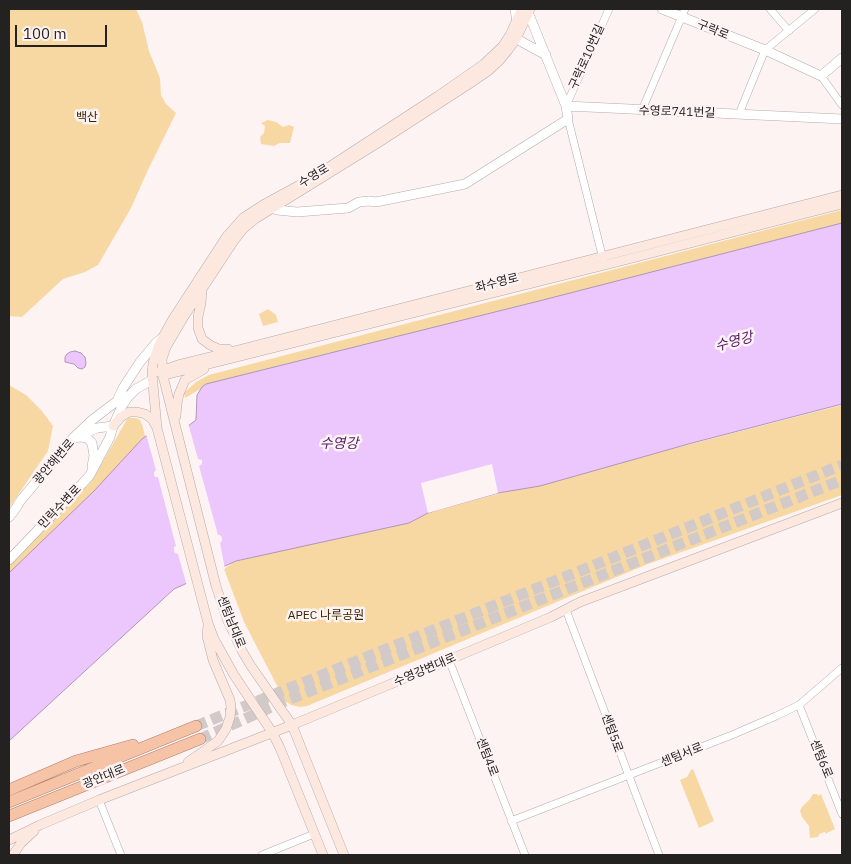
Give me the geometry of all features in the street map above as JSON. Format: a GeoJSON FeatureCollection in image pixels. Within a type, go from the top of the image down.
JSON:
{"type":"FeatureCollection","features":[{"type":"Feature","properties":{"kind":"highway","name":"광안대로"},"geometry":{"type":"LineString","coordinates":[[9,790],[76,761],[192,728],[45,795],[9,816]]}},
{"type":"Feature","properties":{"kind":"highway","name":"광안대로"},"geometry":{"type":"LineString","coordinates":[[9,802],[45,795],[200,738]]}},
{"type":"Feature","properties":{"kind":"main road","name":"수영로"},"geometry":{"type":"LineString","coordinates":[[513,37],[516,23],[527,10]]}},
{"type":"Feature","properties":{"kind":"main road","name":"수영로"},"geometry":{"type":"LineString","coordinates":[[162,374],[162,359],[166,347],[239,233],[267,207],[477,70],[513,37],[527,10]]}},
{"type":"Feature","properties":{"kind":"main road","name":"좌수영로"},"geometry":{"type":"LineString","coordinates":[[152,377],[216,363],[842,194]]}},
{"type":"Feature","properties":{"kind":"main road","name":"좌수영로"},"geometry":{"type":"LineString","coordinates":[[162,374],[181,364],[603,260],[842,204]]}},
{"type":"Feature","properties":{"kind":"main road","name":"수영로"},"geometry":{"type":"LineString","coordinates":[[152,377],[153,363],[163,337],[227,236],[243,218],[267,207]]}},
{"type":"Feature","properties":{"kind":"main road"},"geometry":{"type":"LineString","coordinates":[[202,289],[198,328],[202,339],[219,349],[231,348],[238,350]]}},
{"type":"Feature","properties":{"kind":"main road"},"geometry":{"type":"LineString","coordinates":[[175,424],[176,404],[185,380],[216,363]]}},
{"type":"Feature","properties":{"kind":"main road","name":"센텀남대로"},"geometry":{"type":"LineString","coordinates":[[162,374],[216,586],[227,619],[251,666],[292,725],[344,855]]}},
{"type":"Feature","properties":{"kind":"main road","name":"센텀남대로"},"geometry":{"type":"LineString","coordinates":[[152,377],[157,428],[199,590],[214,639],[234,675],[272,732],[323,855]]}},
{"type":"Feature","properties":{"kind":"main road"},"geometry":{"type":"LineString","coordinates":[[110,426],[129,412],[137,412],[146,414],[152,419],[157,428]]}},
{"type":"Feature","properties":{"kind":"main road","name":"수영강변대로"},"geometry":{"type":"LineString","coordinates":[[9,840],[99,800],[292,725],[551,618],[580,602],[842,503]]}},
{"type":"Feature","properties":{"kind":"main road"},"geometry":{"type":"LineString","coordinates":[[176,770],[218,740],[226,729],[230,717],[230,700],[213,660],[207,636],[208,622]]}},
{"type":"Feature","properties":{"kind":"main road"},"geometry":{"type":"LineString","coordinates":[[13,855],[21,844],[40,826]]}},
{"type":"Feature","properties":{"kind":"street"},"geometry":{"type":"LineString","coordinates":[[514,9],[516,23]]}},
{"type":"Feature","properties":{"kind":"street","name":"구락로10번길"},"geometry":{"type":"LineString","coordinates":[[566,106],[609,9]]}},
{"type":"Feature","properties":{"kind":"street","name":"구락로"},"geometry":{"type":"LineString","coordinates":[[662,9],[683,13],[820,76]]}},
{"type":"Feature","properties":{"kind":"street"},"geometry":{"type":"LineString","coordinates":[[770,9],[789,30]]}},
{"type":"Feature","properties":{"kind":"street"},"geometry":{"type":"LineString","coordinates":[[739,114],[765,50],[815,9]]}},
{"type":"Feature","properties":{"kind":"street"},"geometry":{"type":"LineString","coordinates":[[527,10],[566,106],[603,260]]}},
{"type":"Feature","properties":{"kind":"street"},"geometry":{"type":"LineString","coordinates":[[642,110],[683,13]]}},
{"type":"Feature","properties":{"kind":"street"},"geometry":{"type":"LineString","coordinates":[[513,37],[546,56]]}},
{"type":"Feature","properties":{"kind":"street"},"geometry":{"type":"LineString","coordinates":[[842,58],[820,76],[842,105]]}},
{"type":"Feature","properties":{"kind":"street","name":"수영로741번길"},"geometry":{"type":"LineString","coordinates":[[566,106],[842,119]]}},
{"type":"Feature","properties":{"kind":"street"},"geometry":{"type":"LineString","coordinates":[[267,207],[286,212],[348,208],[359,202],[376,202],[465,184],[568,119]]}},
{"type":"Feature","properties":{"kind":"street"},"geometry":{"type":"LineString","coordinates":[[73,438],[92,420],[117,401],[140,362],[163,337]]}},
{"type":"Feature","properties":{"kind":"street","name":"민락수변로"},"geometry":{"type":"LineString","coordinates":[[9,560],[90,475],[110,437],[110,426],[117,401],[131,386],[142,379],[152,377]]}},
{"type":"Feature","properties":{"kind":"street","name":"민락수변로"},"geometry":{"type":"LineString","coordinates":[[110,426],[128,397],[152,377]]}},
{"type":"Feature","properties":{"kind":"street","name":"광안해변로"},"geometry":{"type":"LineString","coordinates":[[9,517],[73,438],[97,428],[110,426]]}},
{"type":"Feature","properties":{"kind":"street"},"geometry":{"type":"LineString","coordinates":[[73,438],[87,438],[92,443],[94,456],[90,475]]}},
{"type":"Feature","properties":{"kind":"street","name":"센텀5로"},"geometry":{"type":"LineString","coordinates":[[566,610],[659,855]]}},
{"type":"Feature","properties":{"kind":"street","name":"센텀4로"},"geometry":{"type":"LineString","coordinates":[[449,660],[525,855]]}},
{"type":"Feature","properties":{"kind":"street","name":"센텀서로"},"geometry":{"type":"LineString","coordinates":[[511,821],[732,735],[799,705],[842,668]]}},
{"type":"Feature","properties":{"kind":"street","name":"센텀6로"},"geometry":{"type":"LineString","coordinates":[[799,705],[842,814]]}},
{"type":"Feature","properties":{"kind":"street"},"geometry":{"type":"LineString","coordinates":[[99,800],[121,855]]}},
{"type":"Feature","properties":{"kind":"street"},"geometry":{"type":"LineString","coordinates":[[262,855],[314,834]]}},
{"type":"Feature","properties":{"kind":"green space","name":"백산"},"geometry":{"type":"Polygon","coordinates":[[[9,9],[136,9],[142,22],[149,51],[160,78],[161,95],[166,104],[176,113],[131,208],[98,265],[85,272],[63,279],[22,317],[9,316],[9,9]]]}},
{"type":"Feature","properties":{"kind":"green space"},"geometry":{"type":"Polygon","coordinates":[[[268,120],[276,122],[283,127],[289,125],[294,127],[290,143],[280,143],[274,146],[261,144],[260,137],[264,133],[265,126],[261,123],[268,120]]]}},
{"type":"Feature","properties":{"kind":"green space"},"geometry":{"type":"Polygon","coordinates":[[[842,210],[842,229],[207,385],[185,398],[184,393],[196,382],[209,375],[842,210]]]}},
{"type":"Feature","properties":{"kind":"green space"},"geometry":{"type":"Polygon","coordinates":[[[268,309],[276,315],[278,322],[263,326],[259,314],[268,309]]]}},
{"type":"Feature","properties":{"kind":"green space"},"geometry":{"type":"Polygon","coordinates":[[[9,385],[26,395],[42,411],[53,426],[48,451],[9,508],[9,385]]]}},
{"type":"Feature","properties":{"kind":"green space","name":"APEC 나루공원"},"geometry":{"type":"Polygon","coordinates":[[[842,405],[842,495],[648,564],[307,706],[291,705],[285,701],[244,622],[224,569],[234,562],[842,405]]]}},
{"type":"Feature","properties":{"kind":"green space"},"geometry":{"type":"Polygon","coordinates":[[[129,418],[140,420],[147,444],[9,584],[9,565],[91,482],[129,418]]]}},
{"type":"Feature","properties":{"kind":"green space"},"geometry":{"type":"Polygon","coordinates":[[[693,769],[714,821],[699,828],[680,780],[687,777],[693,769]]]}},
{"type":"Feature","properties":{"kind":"green space"},"geometry":{"type":"Polygon","coordinates":[[[813,794],[818,796],[821,794],[835,829],[826,834],[825,832],[819,834],[818,837],[810,838],[809,826],[800,811],[813,794]]]}},
{"type":"Feature","properties":{"kind":"water","name":"수영강"},"geometry":{"type":"Polygon","coordinates":[[[842,223],[842,404],[692,443],[540,486],[498,493],[428,513],[409,523],[236,561],[174,589],[9,741],[9,573],[94,491],[142,439],[146,436],[188,426],[196,420],[197,395],[206,384],[842,223]]]}},
{"type":"Feature","properties":{"kind":"water"},"geometry":{"type":"Polygon","coordinates":[[[75,351],[85,357],[85,367],[82,369],[74,364],[65,362],[67,354],[75,351]]]}},
{"type":"Feature","properties":{"kind":"pier"},"geometry":{"type":"Polygon","coordinates":[[[188,423],[198,459],[202,460],[202,464],[199,466],[218,535],[222,538],[220,543],[225,569],[187,586],[178,554],[174,551],[176,546],[158,477],[154,475],[156,470],[146,434],[188,423]]]}},
{"type":"Feature","properties":{"kind":"pier"},"geometry":{"type":"Polygon","coordinates":[[[492,464],[498,493],[428,513],[421,483],[492,464]]]}},
{"type":"Feature","properties":{"kind":"tunnel"},"geometry":{"type":"LineString","coordinates":[[196,726],[842,465]]}},
{"type":"Feature","properties":{"kind":"tunnel"},"geometry":{"type":"LineString","coordinates":[[200,739],[285,701],[842,480]]}}]}
